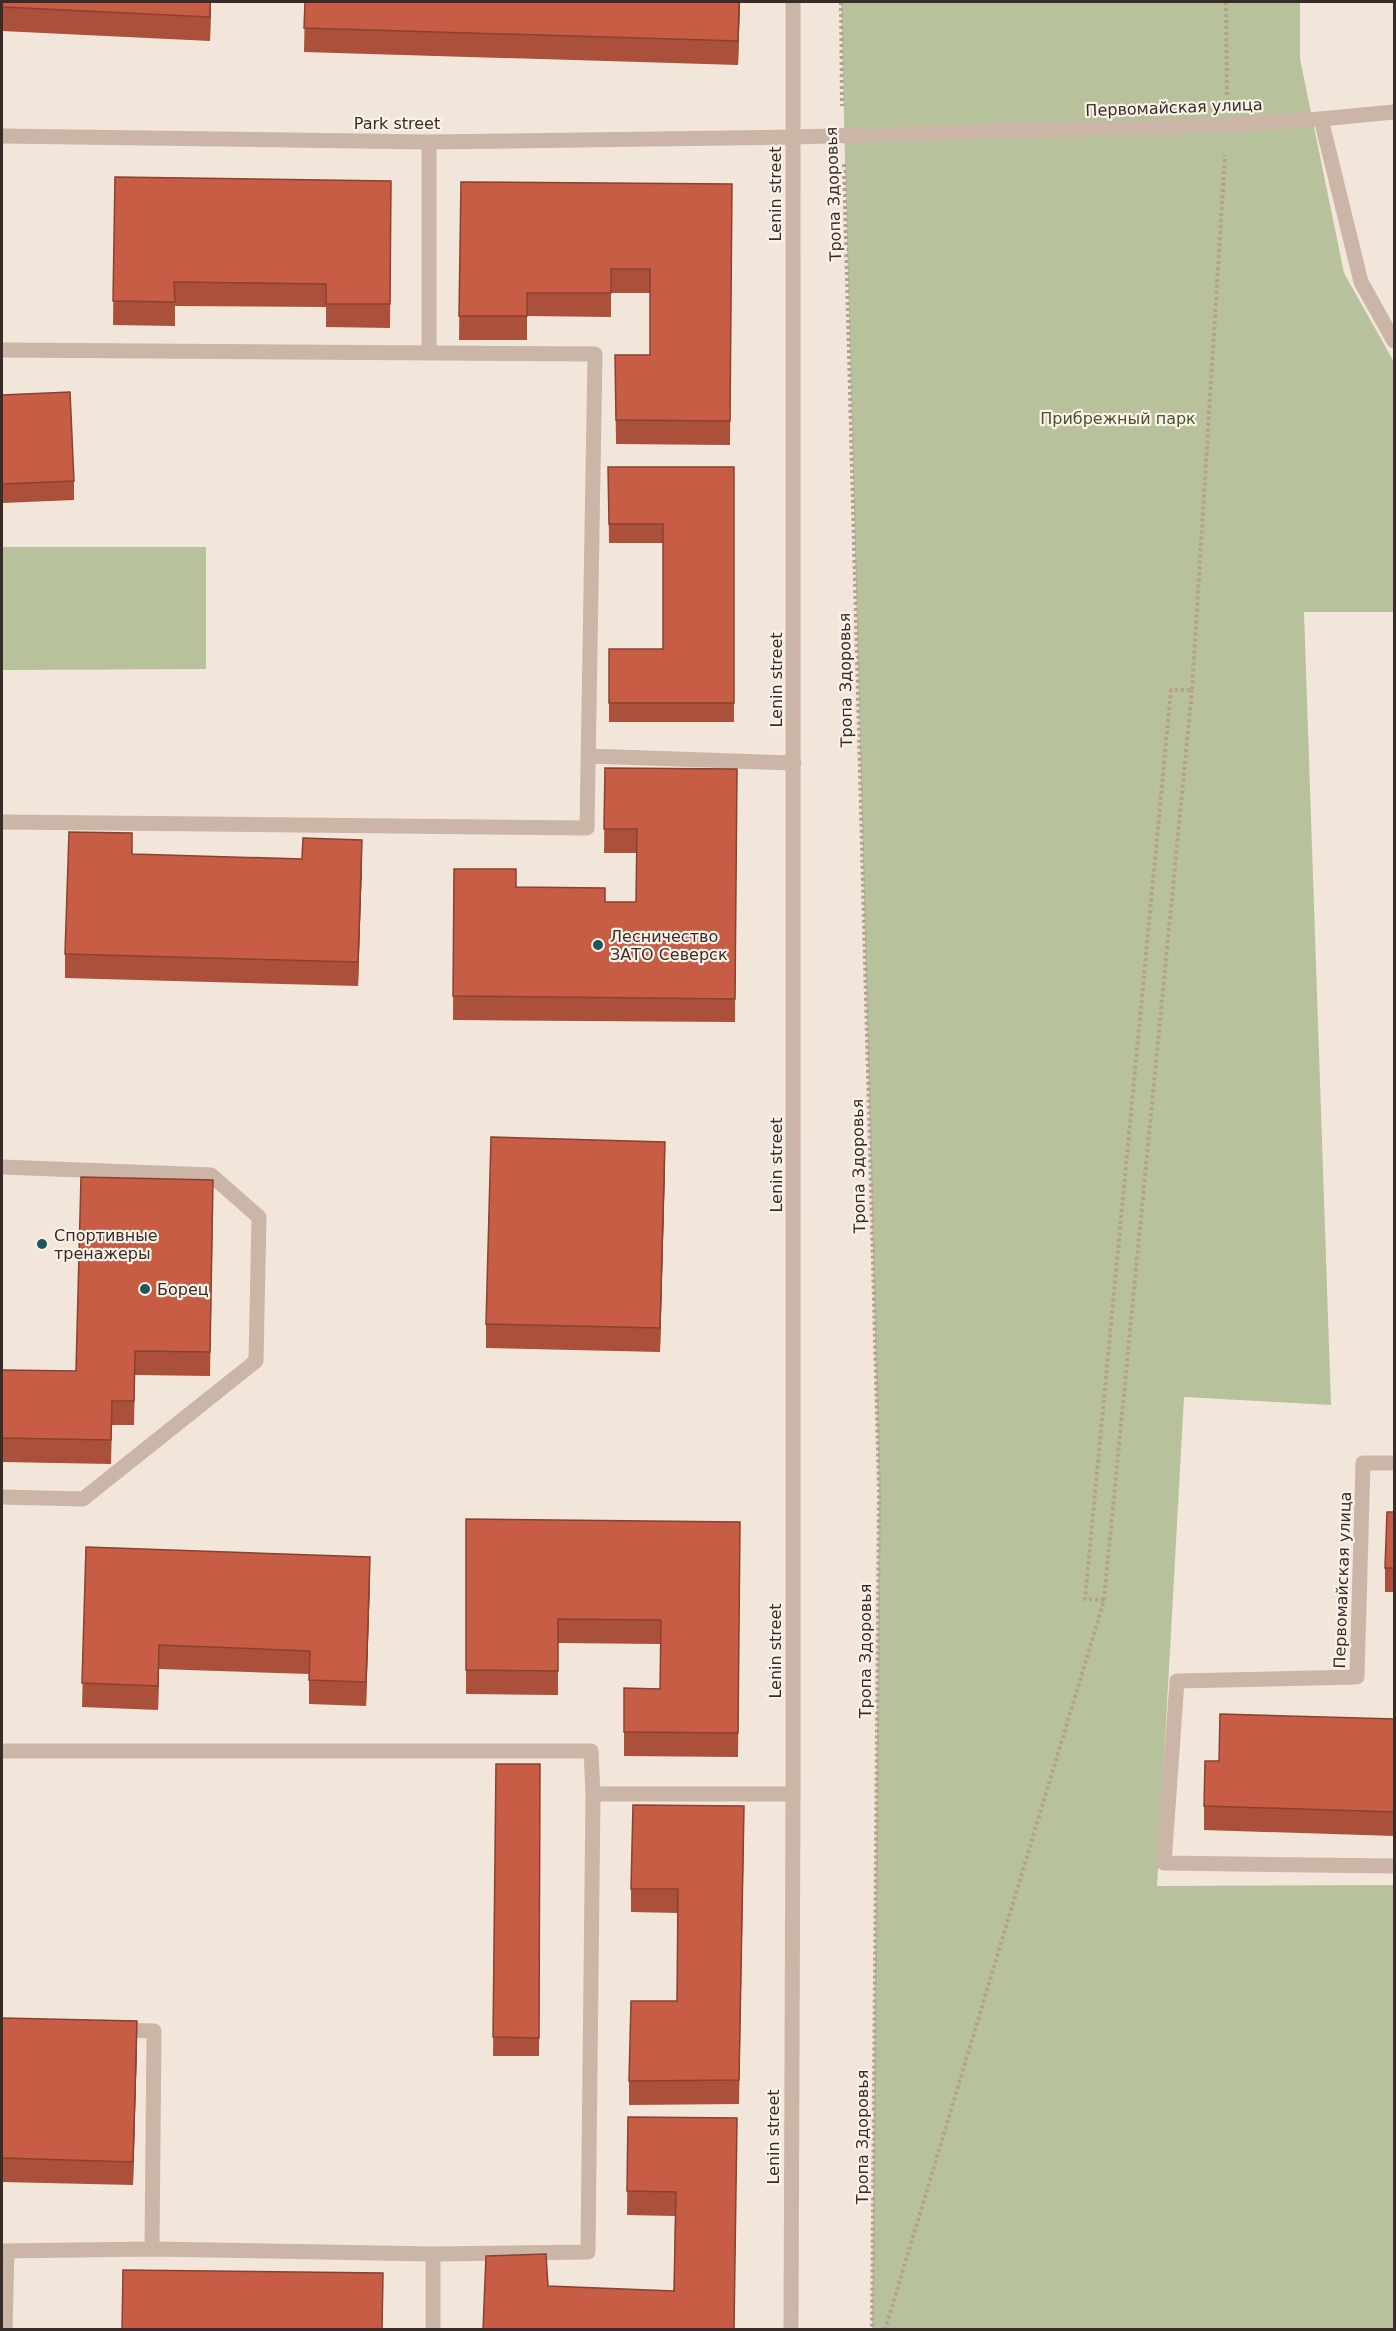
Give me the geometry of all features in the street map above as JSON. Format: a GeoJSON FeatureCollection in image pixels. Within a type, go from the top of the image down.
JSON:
{"type":"FeatureCollection","features":[{"type":"Feature","properties":{"kind":"street","name":"Lenin street"},"geometry":{"type":"LineString","coordinates":[[790,2330],[793,1794],[793,2]]}},
{"type":"Feature","properties":{"kind":"street","name":"Первомайская улица"},"geometry":{"type":"LineString","coordinates":[[793,137],[1227,125],[1321,119],[1395,111]]}},
{"type":"Feature","properties":{"kind":"street"},"geometry":{"type":"LineString","coordinates":[[1321,119],[1361,282],[1395,341]]}},
{"type":"Feature","properties":{"kind":"street","name":"Park street"},"geometry":{"type":"LineString","coordinates":[[2,136],[429,142],[793,137]]}},
{"type":"Feature","properties":{"kind":"street"},"geometry":{"type":"LineString","coordinates":[[429,142],[429,353]]}},
{"type":"Feature","properties":{"kind":"street"},"geometry":{"type":"LineString","coordinates":[[2,350],[596,354],[587,828],[2,822]]}},
{"type":"Feature","properties":{"kind":"street"},"geometry":{"type":"LineString","coordinates":[[588,756],[794,763]]}},
{"type":"Feature","properties":{"kind":"street"},"geometry":{"type":"LineString","coordinates":[[2,1167],[211,1175],[259,1217],[256,1361],[83,1499],[2,1497]]}},
{"type":"Feature","properties":{"kind":"street","name":"Первомайская улица"},"geometry":{"type":"LineString","coordinates":[[1395,1463],[1363,1463],[1357,1677],[1177,1681],[1164,1863],[1395,1866]]}},
{"type":"Feature","properties":{"kind":"street"},"geometry":{"type":"LineString","coordinates":[[2,1751],[591,1751],[593,1794],[588,2252],[434,2254],[152,2249],[4,2251],[5,2330]]}},
{"type":"Feature","properties":{"kind":"street"},"geometry":{"type":"LineString","coordinates":[[593,1794],[793,1794]]}},
{"type":"Feature","properties":{"kind":"street"},"geometry":{"type":"LineString","coordinates":[[107,2030],[154,2031],[152,2249]]}},
{"type":"Feature","properties":{"kind":"street"},"geometry":{"type":"LineString","coordinates":[[433,2330],[434,2254]]}},
{"type":"Feature","properties":{"kind":"path","name":"Тропа Здоровья"},"geometry":{"type":"LineString","coordinates":[[841,2],[879,1491],[872,2330]]}},
{"type":"Feature","properties":{"kind":"path"},"geometry":{"type":"LineString","coordinates":[[885,2330],[1104,1600],[1192,690],[1227,125],[1226,2]]}},
{"type":"Feature","properties":{"kind":"path"},"geometry":{"type":"LineString","coordinates":[[1104,1600],[1085,1599],[1171,690],[1192,690]]}},
{"type":"Feature","properties":{"kind":"green space","name":"Прибрежный парк"},"geometry":{"type":"Polygon","coordinates":[[[841,2],[1300,2],[1300,59],[1344,273],[1394,362],[1394,612],[1304,612],[1331,1405],[1184,1397],[1157,1886],[1394,1885],[1394,2329],[872,2329],[879,1491],[841,2]]]}},
{"type":"Feature","properties":{"kind":"green space"},"geometry":{"type":"Polygon","coordinates":[[[2,547],[206,547],[206,669],[2,670],[2,547]]]}},
{"type":"Feature","properties":{"kind":"building"},"geometry":{"type":"Polygon","coordinates":[[[2,2],[210,2],[210,17],[2,7],[2,2]]]}},
{"type":"Feature","properties":{"kind":"building"},"geometry":{"type":"Polygon","coordinates":[[[305,2],[739,2],[738,41],[304,28],[305,2]]]}},
{"type":"Feature","properties":{"kind":"building"},"geometry":{"type":"Polygon","coordinates":[[[115,177],[391,181],[390,304],[326,304],[326,284],[174,282],[175,302],[113,301],[115,177]]]}},
{"type":"Feature","properties":{"kind":"building"},"geometry":{"type":"Polygon","coordinates":[[[461,182],[732,184],[730,421],[616,420],[615,355],[650,355],[650,269],[611,269],[611,293],[527,293],[527,316],[459,316],[461,182]]]}},
{"type":"Feature","properties":{"kind":"building"},"geometry":{"type":"Polygon","coordinates":[[[70,392],[74,481],[2,484],[2,395],[70,392]]]}},
{"type":"Feature","properties":{"kind":"building"},"geometry":{"type":"Polygon","coordinates":[[[608,467],[734,467],[734,703],[609,703],[609,649],[663,649],[663,524],[609,524],[608,467]]]}},
{"type":"Feature","properties":{"kind":"building"},"geometry":{"type":"Polygon","coordinates":[[[605,768],[737,769],[735,999],[453,996],[454,869],[516,869],[516,887],[605,888],[605,902],[636,902],[637,829],[604,829],[605,768]]]}},
{"type":"Feature","properties":{"kind":"building"},"geometry":{"type":"Polygon","coordinates":[[[69,832],[132,833],[132,854],[302,859],[303,838],[362,840],[358,962],[65,954],[69,832]]]}},
{"type":"Feature","properties":{"kind":"building"},"geometry":{"type":"Polygon","coordinates":[[[491,1137],[665,1142],[660,1328],[486,1324],[491,1137]]]}},
{"type":"Feature","properties":{"kind":"building","name":"Борец"},"geometry":{"type":"Polygon","coordinates":[[[81,1177],[213,1180],[210,1352],[135,1351],[134,1401],[112,1401],[111,1440],[2,1438],[2,1370],[76,1371],[81,1177]]]}},
{"type":"Feature","properties":{"kind":"building"},"geometry":{"type":"Polygon","coordinates":[[[1387,1512],[1395,1512],[1395,1568],[1385,1568],[1387,1512]]]}},
{"type":"Feature","properties":{"kind":"building"},"geometry":{"type":"Polygon","coordinates":[[[466,1519],[740,1522],[738,1733],[624,1732],[624,1688],[660,1689],[661,1620],[558,1619],[558,1671],[466,1670],[466,1519]]]}},
{"type":"Feature","properties":{"kind":"building"},"geometry":{"type":"Polygon","coordinates":[[[86,1547],[370,1557],[366,1682],[309,1680],[310,1651],[159,1645],[158,1686],[82,1683],[86,1547]]]}},
{"type":"Feature","properties":{"kind":"building"},"geometry":{"type":"Polygon","coordinates":[[[1220,1714],[1395,1719],[1395,1812],[1204,1806],[1205,1761],[1219,1761],[1220,1714]]]}},
{"type":"Feature","properties":{"kind":"building"},"geometry":{"type":"Polygon","coordinates":[[[496,1764],[540,1764],[539,2038],[493,2037],[496,1764]]]}},
{"type":"Feature","properties":{"kind":"building"},"geometry":{"type":"Polygon","coordinates":[[[633,1805],[744,1806],[739,2080],[629,2081],[631,2001],[677,2001],[678,1889],[631,1889],[633,1805]]]}},
{"type":"Feature","properties":{"kind":"building"},"geometry":{"type":"Polygon","coordinates":[[[2,2018],[137,2021],[133,2162],[2,2158],[2,2018]]]}},
{"type":"Feature","properties":{"kind":"building"},"geometry":{"type":"Polygon","coordinates":[[[628,2117],[737,2118],[734,2330],[483,2330],[486,2256],[546,2254],[548,2286],[674,2291],[676,2192],[627,2191],[628,2117]]]}},
{"type":"Feature","properties":{"kind":"building"},"geometry":{"type":"Polygon","coordinates":[[[123,2270],[383,2273],[382,2330],[122,2330],[123,2270]]]}},
{"type":"Feature","properties":{"kind":"place","name":"Лесничество ЗАТО Северск"},"geometry":{"type":"Point","coordinates":[598,945]}},
{"type":"Feature","properties":{"kind":"place","name":"Спортивные тренажеры"},"geometry":{"type":"Point","coordinates":[42,1244]}},
{"type":"Feature","properties":{"kind":"place","name":"Борец"},"geometry":{"type":"Point","coordinates":[145,1289]}}]}
